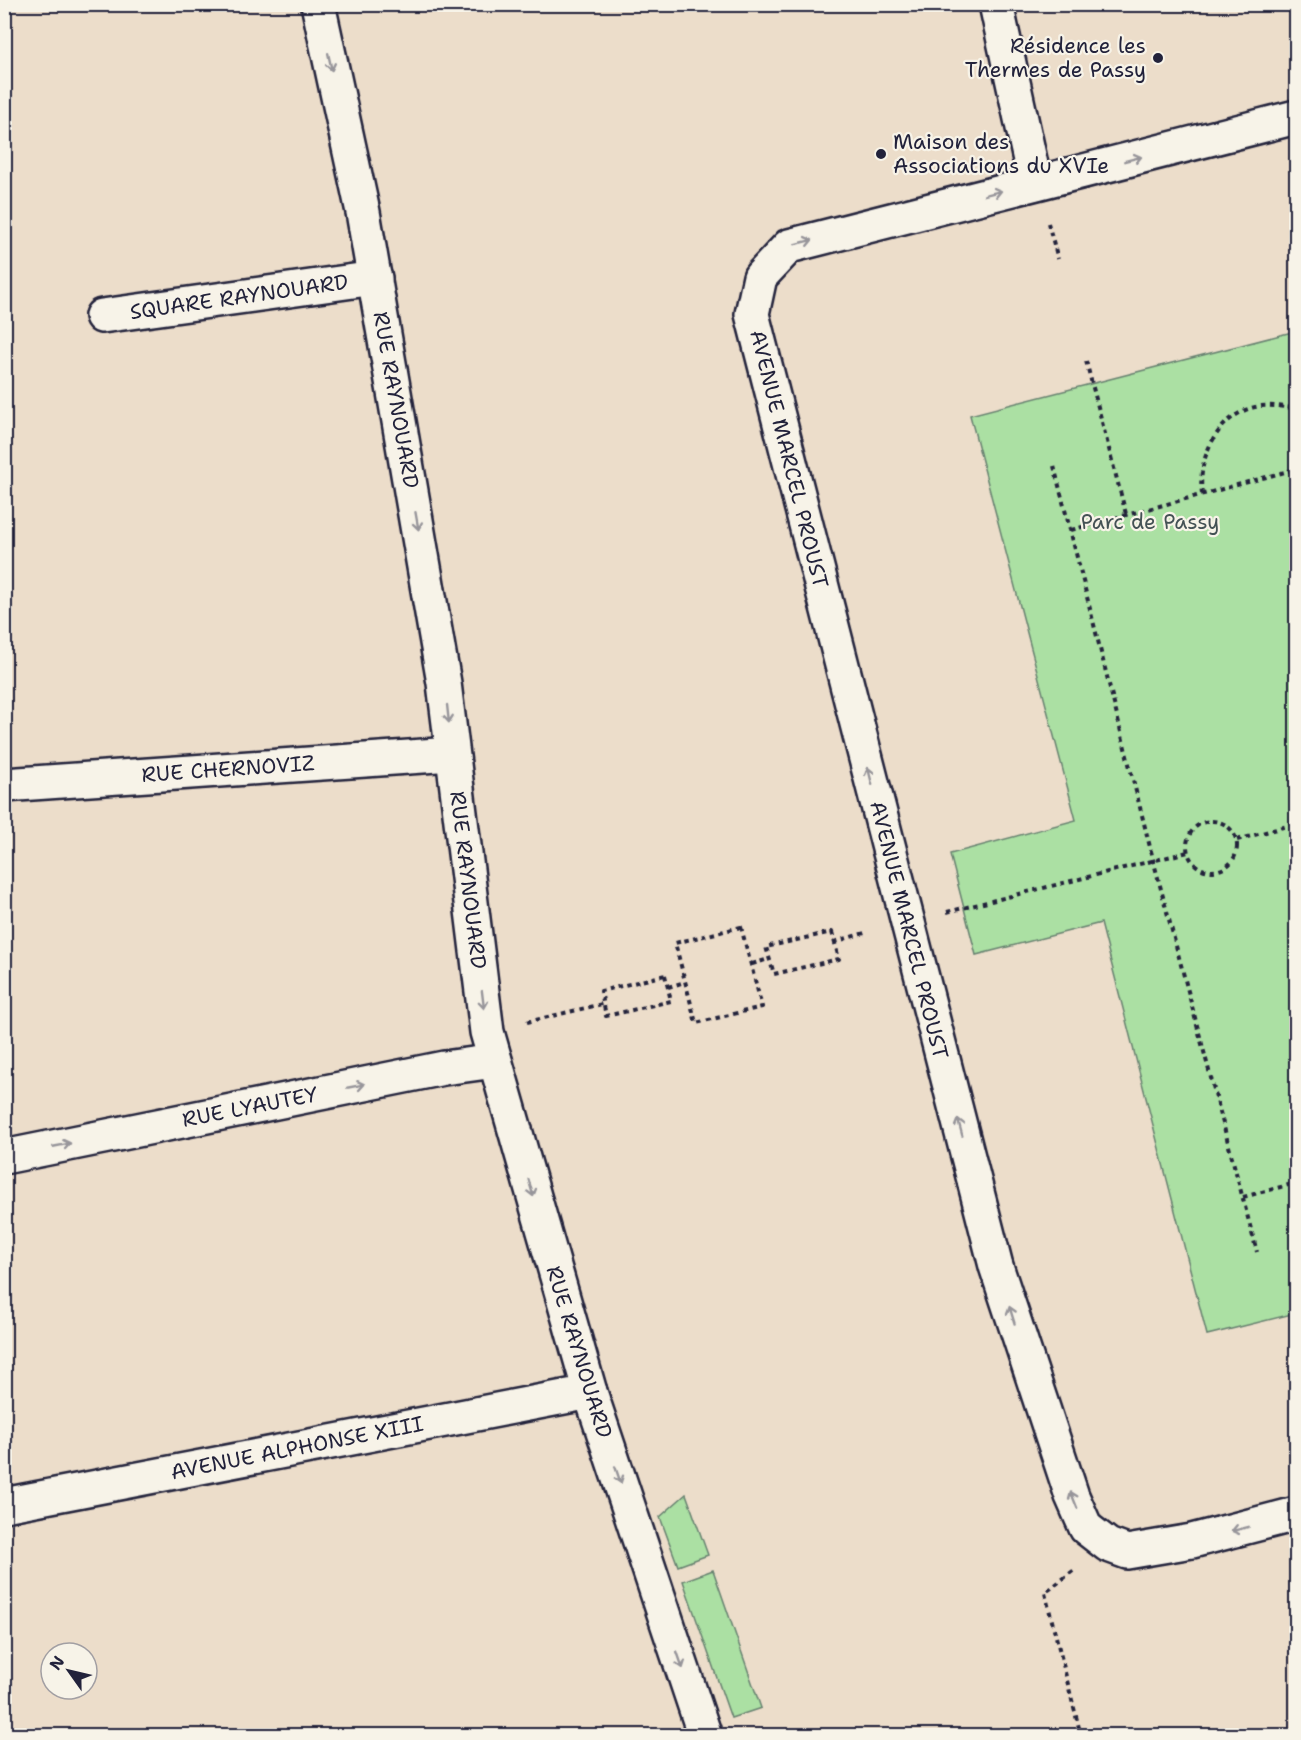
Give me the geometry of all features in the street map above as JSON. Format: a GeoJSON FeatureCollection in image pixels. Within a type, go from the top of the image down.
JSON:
{"type":"FeatureCollection","features":[{"type":"Feature","properties":{"kind":"street","name":"RUE RAYNOUARD"},"geometry":{"type":"LineString","coordinates":[[318,4],[375,278],[444,683],[491,1047],[590,1392],[705,1736]]}},
{"type":"Feature","properties":{"kind":"street"},"geometry":{"type":"LineString","coordinates":[[996,4],[1035,183],[1296,117]]}},
{"type":"Feature","properties":{"kind":"street","name":"AVENUE MARCEL PROUST"},"geometry":{"type":"LineString","coordinates":[[1035,183],[789,246],[760,277],[752,314],[996,1266],[1072,1496],[1086,1528],[1118,1549]]}},
{"type":"Feature","properties":{"kind":"street","name":"SQUARE RAYNOUARD"},"geometry":{"type":"LineString","coordinates":[[102,316],[375,278]]}},
{"type":"Feature","properties":{"kind":"street","name":"RUE CHERNOVIZ"},"geometry":{"type":"LineString","coordinates":[[4,786],[452,754]]}},
{"type":"Feature","properties":{"kind":"street","name":"RUE LYAUTEY"},"geometry":{"type":"LineString","coordinates":[[4,1156],[432,1070],[491,1047]]}},
{"type":"Feature","properties":{"kind":"street","name":"AVENUE ALPHONSE XIII"},"geometry":{"type":"LineString","coordinates":[[4,1505],[590,1392]]}},
{"type":"Feature","properties":{"kind":"street"},"geometry":{"type":"LineString","coordinates":[[1118,1549],[1191,1541],[1296,1514]]}},
{"type":"Feature","properties":{"kind":"path"},"geometry":{"type":"LineString","coordinates":[[1047,217],[1058,259]]}},
{"type":"Feature","properties":{"kind":"path"},"geometry":{"type":"LineString","coordinates":[[1086,361],[1127,515]]}},
{"type":"Feature","properties":{"kind":"path"},"geometry":{"type":"LineString","coordinates":[[1202,494],[1200,479],[1205,454],[1231,418],[1246,410],[1262,406],[1296,408]]}},
{"type":"Feature","properties":{"kind":"path"},"geometry":{"type":"LineString","coordinates":[[1054,466],[1153,859],[1257,1252]]}},
{"type":"Feature","properties":{"kind":"path"},"geometry":{"type":"LineString","coordinates":[[1071,530],[1296,469]]}},
{"type":"Feature","properties":{"kind":"path"},"geometry":{"type":"LineString","coordinates":[[1210,821],[1228,827],[1237,840],[1236,854],[1231,863],[1221,870],[1204,870],[1197,866],[1188,852],[1189,838],[1195,828],[1210,821]]}},
{"type":"Feature","properties":{"kind":"path"},"geometry":{"type":"LineString","coordinates":[[1237,840],[1294,824]]}},
{"type":"Feature","properties":{"kind":"path"},"geometry":{"type":"LineString","coordinates":[[963,908],[1188,852]]}},
{"type":"Feature","properties":{"kind":"path"},"geometry":{"type":"LineString","coordinates":[[741,927],[762,1007],[696,1023],[686,982],[675,943],[741,927]]}},
{"type":"Feature","properties":{"kind":"path"},"geometry":{"type":"LineString","coordinates":[[832,932],[839,959],[774,974],[769,959],[766,947],[832,932]]}},
{"type":"Feature","properties":{"kind":"path"},"geometry":{"type":"LineString","coordinates":[[752,964],[769,959]]}},
{"type":"Feature","properties":{"kind":"path"},"geometry":{"type":"LineString","coordinates":[[665,975],[671,1001],[606,1016],[602,1004],[601,991],[665,975]]}},
{"type":"Feature","properties":{"kind":"path"},"geometry":{"type":"LineString","coordinates":[[668,987],[686,982]]}},
{"type":"Feature","properties":{"kind":"path"},"geometry":{"type":"LineString","coordinates":[[491,1047],[602,1004]]}},
{"type":"Feature","properties":{"kind":"path"},"geometry":{"type":"LineString","coordinates":[[1243,1197],[1296,1183]]}},
{"type":"Feature","properties":{"kind":"path"},"geometry":{"type":"LineString","coordinates":[[1081,1736],[1045,1593],[1118,1549]]}},
{"type":"Feature","properties":{"kind":"green space","name":"Parc de Passy"},"geometry":{"type":"Polygon","coordinates":[[[1296,331],[1296,1313],[1207,1335],[1101,923],[976,955],[950,854],[1076,820],[970,415],[1296,331]]]}},
{"type":"Feature","properties":{"kind":"green space"},"geometry":{"type":"Polygon","coordinates":[[[686,1494],[708,1555],[678,1566],[660,1517],[686,1494]]]}},
{"type":"Feature","properties":{"kind":"green space"},"geometry":{"type":"Polygon","coordinates":[[[713,1570],[761,1708],[731,1718],[683,1581],[713,1570]]]}},
{"type":"Feature","properties":{"kind":"place","name":"Résidence les Thermes de Passy"},"geometry":{"type":"Point","coordinates":[1158,58]}},
{"type":"Feature","properties":{"kind":"place","name":"Maison des Associations du XVIe"},"geometry":{"type":"Point","coordinates":[881,154]}}]}
